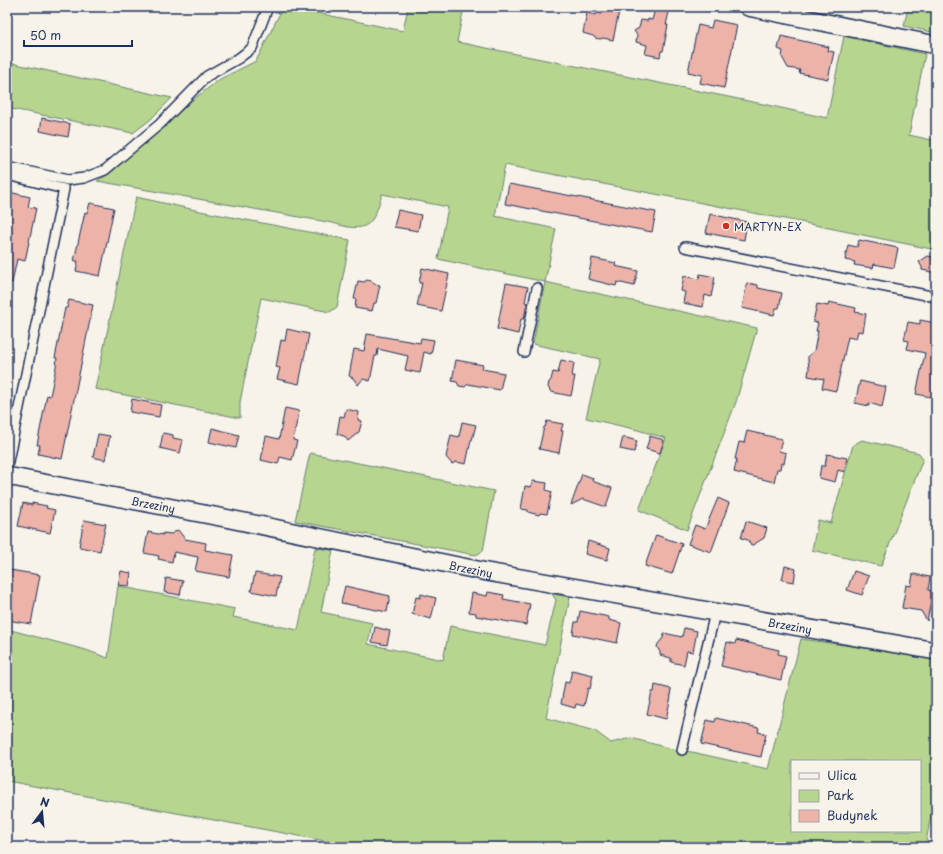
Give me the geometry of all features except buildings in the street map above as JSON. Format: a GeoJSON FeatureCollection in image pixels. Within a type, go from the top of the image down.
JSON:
{"type":"FeatureCollection","features":[{"type":"Feature","properties":{"kind":"street"},"geometry":{"type":"LineString","coordinates":[[748,7],[936,45]]}},
{"type":"Feature","properties":{"kind":"street","name":"Brzeziny"},"geometry":{"type":"LineString","coordinates":[[7,476],[225,518],[488,572],[936,651]]}},
{"type":"Feature","properties":{"kind":"lane"},"geometry":{"type":"LineString","coordinates":[[7,167],[68,180],[84,178],[105,170],[160,124],[207,76],[239,58],[252,48],[268,7]]}},
{"type":"Feature","properties":{"kind":"lane"},"geometry":{"type":"LineString","coordinates":[[7,175],[64,189],[7,466]]}},
{"type":"Feature","properties":{"kind":"lane"},"geometry":{"type":"LineString","coordinates":[[685,247],[936,297]]}},
{"type":"Feature","properties":{"kind":"lane"},"geometry":{"type":"LineString","coordinates":[[524,352],[537,288]]}},
{"type":"Feature","properties":{"kind":"lane"},"geometry":{"type":"LineString","coordinates":[[682,750],[715,613]]}},
{"type":"Feature","properties":{"kind":"green space"},"geometry":{"type":"Polygon","coordinates":[[[283,7],[403,31],[408,7],[464,7],[457,42],[827,118],[844,36],[925,54],[909,135],[936,141],[936,250],[505,165],[495,216],[556,229],[545,282],[438,259],[448,207],[382,194],[372,220],[367,225],[354,228],[97,181],[109,174],[194,99],[220,79],[256,61],[283,7]]]}},
{"type":"Feature","properties":{"kind":"green space"},"geometry":{"type":"Polygon","coordinates":[[[908,7],[936,7],[936,33],[904,26],[908,7]]]}},
{"type":"Feature","properties":{"kind":"green space"},"geometry":{"type":"Polygon","coordinates":[[[7,62],[172,98],[150,120],[133,133],[7,108],[7,62]]]}},
{"type":"Feature","properties":{"kind":"green space"},"geometry":{"type":"Polygon","coordinates":[[[136,197],[350,240],[337,307],[330,312],[261,298],[240,402],[240,418],[95,389],[136,197]]]}},
{"type":"Feature","properties":{"kind":"green space"},"geometry":{"type":"Polygon","coordinates":[[[545,282],[757,328],[736,402],[687,530],[639,510],[666,438],[586,418],[600,359],[533,344],[545,282]]]}},
{"type":"Feature","properties":{"kind":"green space"},"geometry":{"type":"Polygon","coordinates":[[[862,440],[919,453],[923,459],[881,566],[812,550],[818,520],[831,523],[853,445],[862,440]]]}},
{"type":"Feature","properties":{"kind":"green space"},"geometry":{"type":"Polygon","coordinates":[[[310,453],[494,491],[483,551],[476,555],[295,521],[310,453]]]}},
{"type":"Feature","properties":{"kind":"green space"},"geometry":{"type":"Polygon","coordinates":[[[315,548],[333,550],[321,612],[372,623],[368,644],[443,660],[450,626],[545,645],[556,600],[552,594],[570,597],[546,718],[595,731],[611,743],[631,738],[676,750],[692,752],[768,769],[801,639],[936,658],[936,789],[925,847],[357,847],[7,781],[7,629],[86,650],[108,658],[118,586],[235,609],[233,617],[298,630],[315,548]]]}},
{"type":"Feature","properties":{"kind":"place","name":"MARTYN-EX"},"geometry":{"type":"Point","coordinates":[726,226]}}]}
